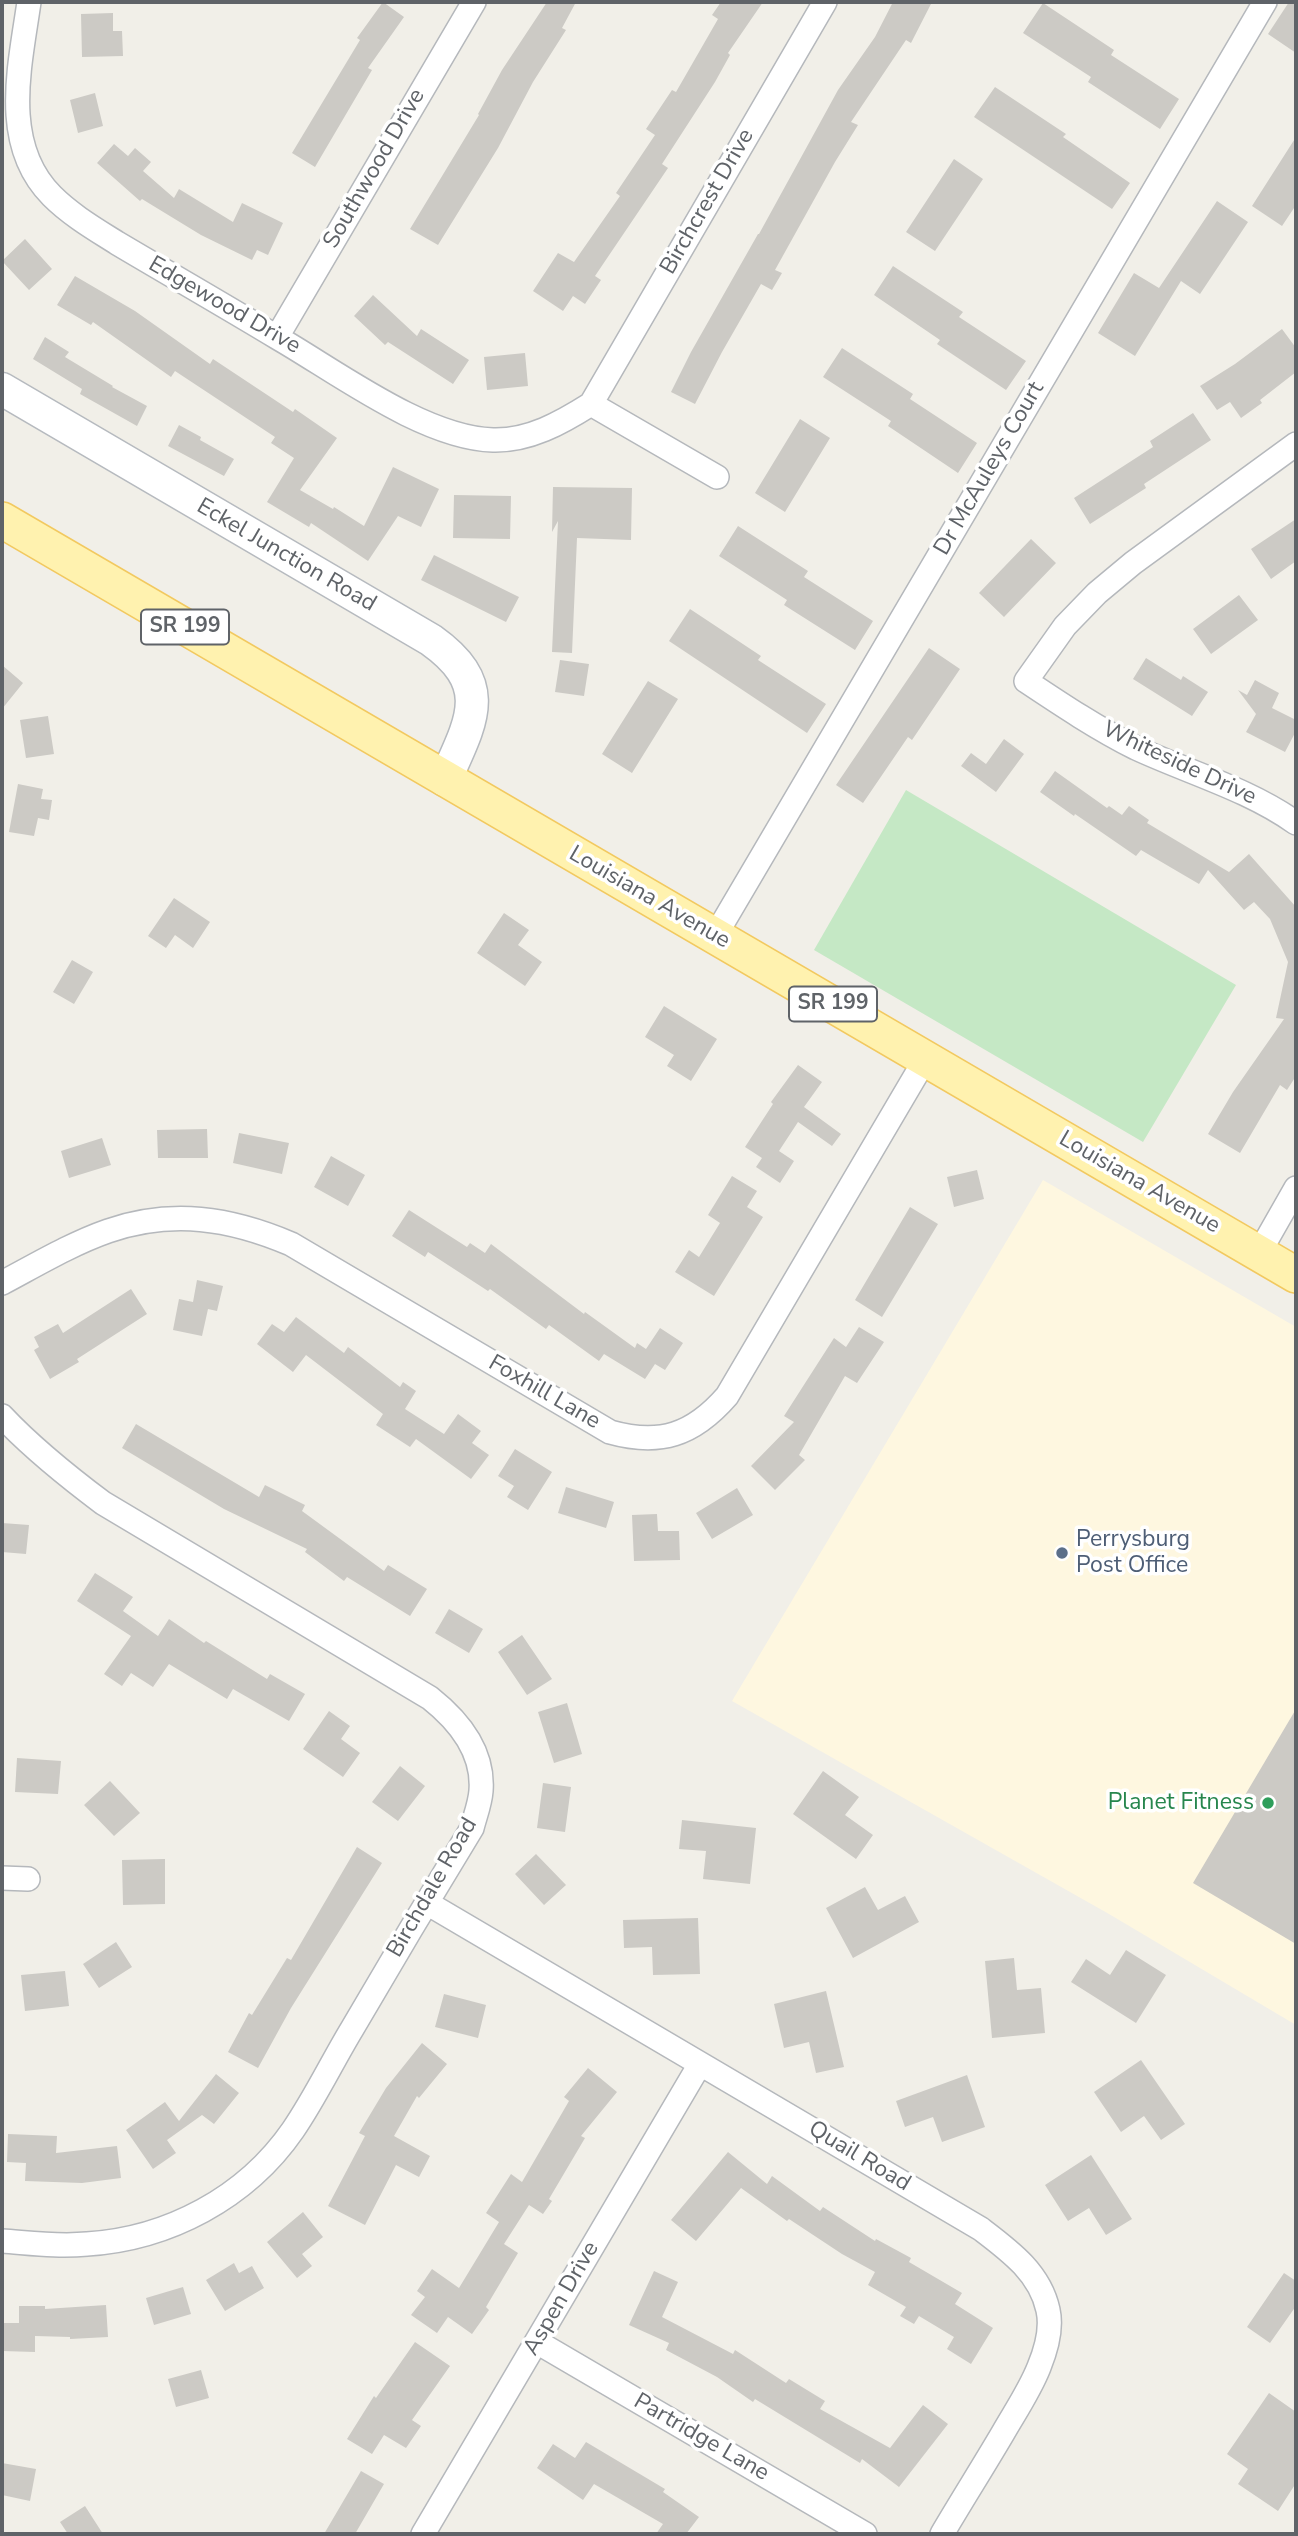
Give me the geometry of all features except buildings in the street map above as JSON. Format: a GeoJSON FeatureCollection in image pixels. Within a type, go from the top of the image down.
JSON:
{"type":"FeatureCollection","features":[{"type":"Feature","properties":{"kind":"main road","name":"Louisiana Avenue"},"geometry":{"type":"LineString","coordinates":[[2,520],[1296,1275]]}},
{"type":"Feature","properties":{"kind":"street","name":"Edgewood Drive"},"geometry":{"type":"LineString","coordinates":[[29,2],[21,55],[18,103],[22,149],[42,185],[77,217],[394,407],[451,433],[480,439],[520,438],[541,431],[591,404]]}},
{"type":"Feature","properties":{"kind":"street","name":"Southwood Drive"},"geometry":{"type":"LineString","coordinates":[[277,337],[474,2]]}},
{"type":"Feature","properties":{"kind":"street","name":"Birchcrest Drive"},"geometry":{"type":"LineString","coordinates":[[591,404],[825,2]]}},
{"type":"Feature","properties":{"kind":"street","name":"Dr McAuleys Court"},"geometry":{"type":"LineString","coordinates":[[715,936],[1265,2]]}},
{"type":"Feature","properties":{"kind":"street","name":"Eckel Junction Road"},"geometry":{"type":"LineString","coordinates":[[2,389],[431,639],[450,654],[462,668],[472,698],[471,714],[464,738],[445,780]]}},
{"type":"Feature","properties":{"kind":"street"},"geometry":{"type":"LineString","coordinates":[[591,404],[717,477]]}},
{"type":"Feature","properties":{"kind":"street","name":"Whiteside Drive"},"geometry":{"type":"LineString","coordinates":[[1296,444],[1133,563],[1097,593],[1065,626],[1026,681],[1094,725],[1135,747],[1250,795],[1296,823]]}},
{"type":"Feature","properties":{"kind":"street","name":"Foxhill Lane"},"geometry":{"type":"LineString","coordinates":[[2,1283],[107,1231],[135,1223],[165,1220],[219,1220],[247,1227],[291,1244],[610,1432],[643,1438],[678,1434],[712,1414],[727,1396],[926,1058]]}},
{"type":"Feature","properties":{"kind":"street"},"geometry":{"type":"LineString","coordinates":[[1259,1253],[1296,1188]]}},
{"type":"Feature","properties":{"kind":"street","name":"Birchdale Road"},"geometry":{"type":"LineString","coordinates":[[2,1416],[55,1467],[103,1503],[430,1698],[457,1723],[476,1755],[482,1777],[481,1794],[472,1828],[293,2130],[247,2180],[221,2200],[188,2219],[143,2235],[85,2245],[2,2241]]}},
{"type":"Feature","properties":{"kind":"street"},"geometry":{"type":"LineString","coordinates":[[2,1878],[28,1879]]}},
{"type":"Feature","properties":{"kind":"street","name":"Quail Road"},"geometry":{"type":"LineString","coordinates":[[427,1903],[981,2229],[1006,2248],[1037,2281],[1044,2295],[1050,2322],[1040,2367],[942,2534]]}},
{"type":"Feature","properties":{"kind":"street","name":"Aspen Drive"},"geometry":{"type":"LineString","coordinates":[[423,2534],[700,2064]]}},
{"type":"Feature","properties":{"kind":"street","name":"Partridge Lane"},"geometry":{"type":"LineString","coordinates":[[537,2342],[865,2534]]}},
{"type":"Feature","properties":{"kind":"shaded area"},"geometry":{"type":"Polygon","coordinates":[[[1043,1180],[1296,1327],[1296,2025],[1109,1914],[732,1701],[1043,1180]]]}},
{"type":"Feature","properties":{"kind":"green space"},"geometry":{"type":"Polygon","coordinates":[[[906,790],[1236,985],[1143,1142],[814,950],[906,790]]]}},
{"type":"Feature","properties":{"kind":"place","name":"Perrysburg Post Office"},"geometry":{"type":"Point","coordinates":[1062,1553]}},
{"type":"Feature","properties":{"kind":"place","name":"Planet Fitness"},"geometry":{"type":"Point","coordinates":[1268,1803]}}]}
